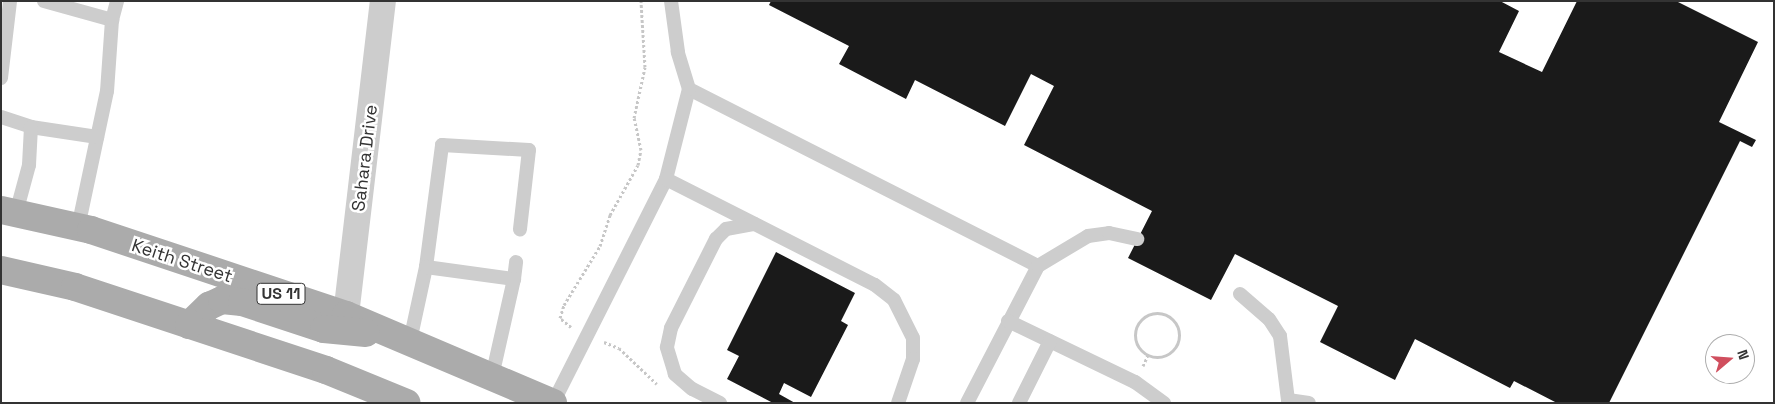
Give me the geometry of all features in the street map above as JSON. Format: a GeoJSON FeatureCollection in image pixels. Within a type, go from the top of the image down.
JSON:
{"type":"FeatureCollection","features":[{"type":"Feature","properties":{"kind":"main road","name":"Keith Street"},"geometry":{"type":"LineString","coordinates":[[9,211],[78,228],[346,315],[553,403]]}},
{"type":"Feature","properties":{"kind":"main road"},"geometry":{"type":"LineString","coordinates":[[5,266],[75,287],[326,370],[406,403]]}},
{"type":"Feature","properties":{"kind":"main road"},"geometry":{"type":"LineString","coordinates":[[189,325],[209,306],[222,300],[242,302],[324,329],[405,339]]}},
{"type":"Feature","properties":{"kind":"street","name":"Sahara Drive"},"geometry":{"type":"LineString","coordinates":[[346,315],[383,1]]}},
{"type":"Feature","properties":{"kind":"lane"},"geometry":{"type":"LineString","coordinates":[[1,78],[10,1]]}},
{"type":"Feature","properties":{"kind":"lane"},"geometry":{"type":"LineString","coordinates":[[44,1],[112,20]]}},
{"type":"Feature","properties":{"kind":"lane"},"geometry":{"type":"LineString","coordinates":[[78,228],[107,91],[112,20],[117,1]]}},
{"type":"Feature","properties":{"kind":"lane"},"geometry":{"type":"LineString","coordinates":[[553,403],[666,179],[689,89],[678,52],[671,1]]}},
{"type":"Feature","properties":{"kind":"lane"},"geometry":{"type":"LineString","coordinates":[[689,89],[1038,266]]}},
{"type":"Feature","properties":{"kind":"lane"},"geometry":{"type":"LineString","coordinates":[[1,117],[31,127],[97,137]]}},
{"type":"Feature","properties":{"kind":"lane"},"geometry":{"type":"LineString","coordinates":[[9,211],[29,165],[31,127]]}},
{"type":"Feature","properties":{"kind":"lane"},"geometry":{"type":"LineString","coordinates":[[405,339],[426,267],[442,145],[529,150],[520,228]]}},
{"type":"Feature","properties":{"kind":"lane"},"geometry":{"type":"LineString","coordinates":[[666,179],[875,285],[894,300],[912,338],[913,359],[898,403]]}},
{"type":"Feature","properties":{"kind":"lane"},"geometry":{"type":"LineString","coordinates":[[720,403],[692,389],[675,374],[667,347],[671,328],[716,239],[728,229],[755,224]]}},
{"type":"Feature","properties":{"kind":"lane"},"geometry":{"type":"LineString","coordinates":[[967,403],[1038,266],[1088,236],[1109,232],[1137,239]]}},
{"type":"Feature","properties":{"kind":"lane"},"geometry":{"type":"LineString","coordinates":[[492,377],[514,279],[516,262]]}},
{"type":"Feature","properties":{"kind":"lane"},"geometry":{"type":"LineString","coordinates":[[426,267],[514,279]]}},
{"type":"Feature","properties":{"kind":"lane"},"geometry":{"type":"LineString","coordinates":[[1240,294],[1269,319],[1280,336],[1288,401],[1309,403]]}},
{"type":"Feature","properties":{"kind":"lane"},"geometry":{"type":"LineString","coordinates":[[1008,321],[1135,382],[1164,403]]}},
{"type":"Feature","properties":{"kind":"lane"},"geometry":{"type":"LineString","coordinates":[[1019,403],[1050,341]]}},
{"type":"Feature","properties":{"kind":"path"},"geometry":{"type":"LineString","coordinates":[[1150,313],[1170,318],[1179,336],[1174,348],[1155,357],[1141,351],[1135,337],[1138,322],[1150,313]]}},
{"type":"Feature","properties":{"kind":"building"},"geometry":{"type":"Polygon","coordinates":[[[771,1],[1500,1],[1519,11],[1499,52],[1542,72],[1577,1],[1676,1],[1758,42],[1719,122],[1756,140],[1752,147],[1740,141],[1609,403],[1557,403],[1514,381],[1510,388],[1415,339],[1395,380],[1320,342],[1338,306],[1235,254],[1211,300],[1128,258],[1152,211],[1024,145],[1054,86],[1031,74],[1005,126],[915,80],[906,99],[839,64],[849,46],[769,5],[771,1]]]}},
{"type":"Feature","properties":{"kind":"building"},"geometry":{"type":"Polygon","coordinates":[[[776,252],[855,293],[841,321],[848,325],[811,397],[784,383],[779,394],[795,403],[773,403],[727,379],[739,356],[727,350],[776,252]]]}}]}
